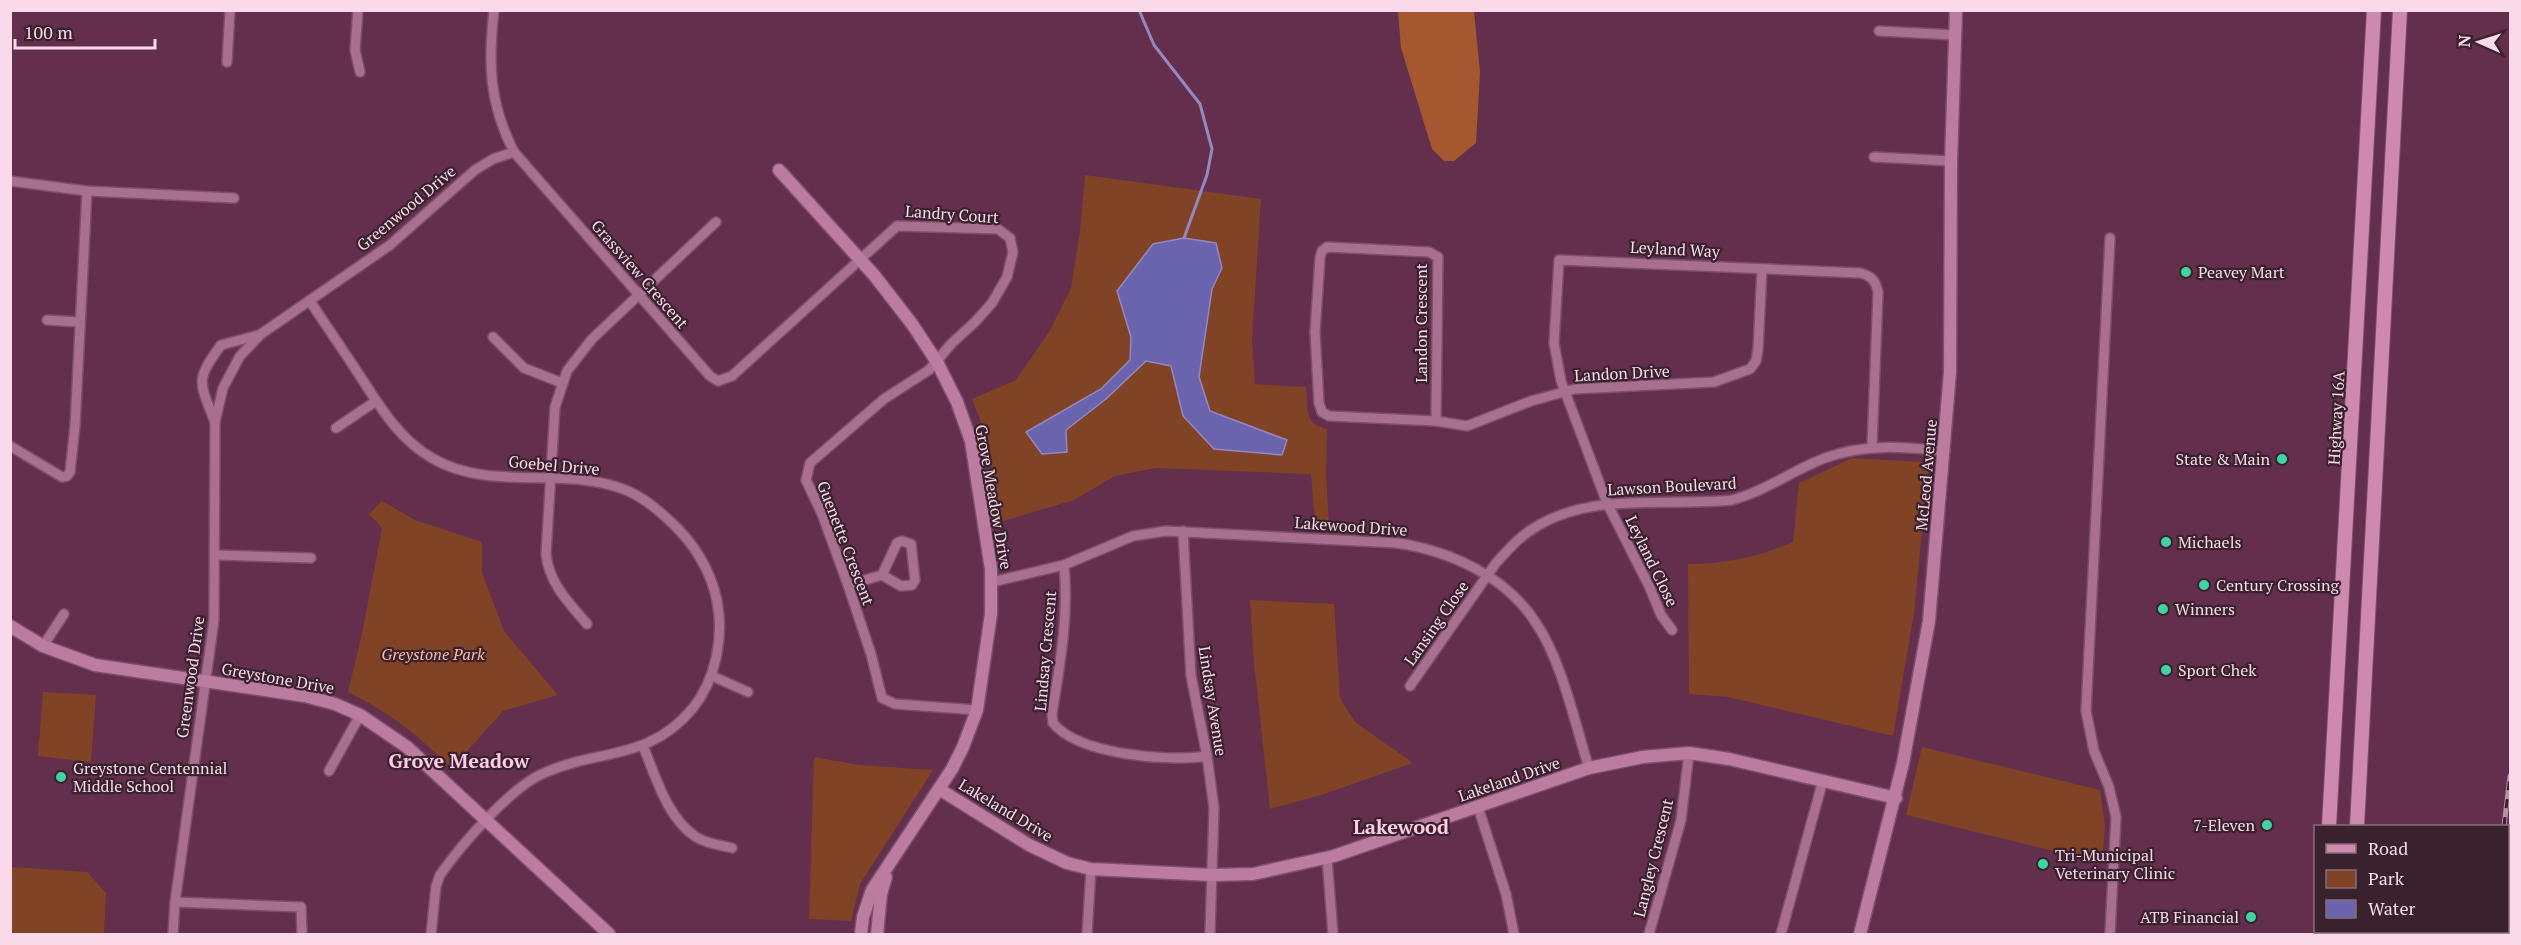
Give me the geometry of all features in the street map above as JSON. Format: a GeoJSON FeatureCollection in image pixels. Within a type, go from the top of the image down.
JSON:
{"type":"FeatureCollection","features":[{"type":"Feature","properties":{"kind":"main road","name":"Highway 16A"},"geometry":{"type":"LineString","coordinates":[[2329,825],[2374,10]]}},
{"type":"Feature","properties":{"kind":"main road"},"geometry":{"type":"LineString","coordinates":[[2357,825],[2400,10]]}},
{"type":"Feature","properties":{"kind":"street"},"geometry":{"type":"LineString","coordinates":[[227,62],[230,10]]}},
{"type":"Feature","properties":{"kind":"street"},"geometry":{"type":"LineString","coordinates":[[358,10],[355,50],[360,72]]}},
{"type":"Feature","properties":{"kind":"street","name":"Grassview Crescent"},"geometry":{"type":"LineString","coordinates":[[494,10],[489,64],[491,85],[501,125],[514,152],[710,376],[718,381],[732,376],[860,259]]}},
{"type":"Feature","properties":{"kind":"street","name":"McLeod Avenue"},"geometry":{"type":"LineString","coordinates":[[1860,934],[1896,798],[1918,694],[1929,621],[1945,451],[1951,331],[1951,161],[1956,10]]}},
{"type":"Feature","properties":{"kind":"street"},"geometry":{"type":"LineString","coordinates":[[1879,31],[1955,35]]}},
{"type":"Feature","properties":{"kind":"street","name":"Greenwood Drive"},"geometry":{"type":"LineString","coordinates":[[173,934],[175,902],[214,620],[215,422],[223,388],[240,356],[261,334],[390,245],[475,170],[493,159],[514,152]]}},
{"type":"Feature","properties":{"kind":"street"},"geometry":{"type":"LineString","coordinates":[[1874,157],[1951,161]]}},
{"type":"Feature","properties":{"kind":"street","name":"Grove Meadow Drive"},"geometry":{"type":"LineString","coordinates":[[779,171],[860,259],[895,301],[937,362],[957,402],[971,441],[992,582],[991,614],[976,710],[963,747],[939,789],[872,890],[863,917],[861,934]]}},
{"type":"Feature","properties":{"kind":"street"},"geometry":{"type":"LineString","coordinates":[[10,181],[87,191],[234,198]]}},
{"type":"Feature","properties":{"kind":"street"},"geometry":{"type":"LineString","coordinates":[[10,446],[62,477],[67,476],[70,472],[75,426],[87,191]]}},
{"type":"Feature","properties":{"kind":"street"},"geometry":{"type":"LineString","coordinates":[[586,624],[558,589],[547,567],[549,478],[555,407],[562,382],[575,359],[592,339],[716,222]]}},
{"type":"Feature","properties":{"kind":"street","name":"Landry Court"},"geometry":{"type":"LineString","coordinates":[[860,259],[897,226],[998,229],[1010,238],[1013,252],[1006,277],[992,303],[951,344],[937,362]]}},
{"type":"Feature","properties":{"kind":"street"},"geometry":{"type":"LineString","coordinates":[[2110,238],[2086,711],[2094,751],[2109,787],[2116,817],[2110,934]]}},
{"type":"Feature","properties":{"kind":"street","name":"Landon Crescent"},"geometry":{"type":"LineString","coordinates":[[1325,414],[1319,403],[1315,332],[1322,251],[1327,247],[1429,252],[1438,257],[1436,421]]}},
{"type":"Feature","properties":{"kind":"street","name":"Leyland Way"},"geometry":{"type":"LineString","coordinates":[[1607,504],[1557,369],[1554,343],[1559,260],[1860,273],[1873,278],[1878,293],[1872,446]]}},
{"type":"Feature","properties":{"kind":"street","name":"Landon Drive"},"geometry":{"type":"LineString","coordinates":[[1325,414],[1436,421],[1467,426],[1531,401],[1564,392],[1602,387],[1714,382],[1750,369],[1756,361],[1762,269]]}},
{"type":"Feature","properties":{"kind":"street","name":"Goebel Drive"},"geometry":{"type":"LineString","coordinates":[[310,301],[376,400],[407,440],[426,455],[447,466],[484,475],[606,484],[625,490],[660,512],[691,544],[709,574],[718,605],[718,643],[711,676],[703,694],[681,722],[655,741],[643,746],[628,752],[570,763],[542,774],[519,788],[440,875],[436,886],[432,934]]}},
{"type":"Feature","properties":{"kind":"street"},"geometry":{"type":"LineString","coordinates":[[47,320],[79,322]]}},
{"type":"Feature","properties":{"kind":"street","name":"Greenwood Drive"},"geometry":{"type":"LineString","coordinates":[[215,422],[202,389],[203,371],[221,345],[261,334]]}},
{"type":"Feature","properties":{"kind":"street"},"geometry":{"type":"LineString","coordinates":[[493,337],[525,368],[562,382]]}},
{"type":"Feature","properties":{"kind":"street","name":"Guenette Crescent"},"geometry":{"type":"LineString","coordinates":[[937,362],[924,374],[878,404],[807,468],[808,485],[826,525],[848,585],[871,654],[882,698],[895,704],[976,710]]}},
{"type":"Feature","properties":{"kind":"street"},"geometry":{"type":"LineString","coordinates":[[336,428],[376,400]]}},
{"type":"Feature","properties":{"kind":"street","name":"Lawson Boulevard"},"geometry":{"type":"LineString","coordinates":[[1486,576],[1513,545],[1531,530],[1560,515],[1607,504],[1732,500],[1752,495],[1774,485],[1823,458],[1872,446],[1945,451]]}},
{"type":"Feature","properties":{"kind":"street","name":"Leyland Close"},"geometry":{"type":"LineString","coordinates":[[1607,504],[1650,588],[1661,615],[1672,630]]}},
{"type":"Feature","properties":{"kind":"street","name":"Lakewood Drive"},"geometry":{"type":"LineString","coordinates":[[992,582],[1064,565],[1133,536],[1183,531],[1406,544],[1448,555],[1486,576],[1522,604],[1536,623],[1553,654],[1589,768]]}},
{"type":"Feature","properties":{"kind":"street","name":"Lindsay Avenue"},"geometry":{"type":"LineString","coordinates":[[1183,531],[1191,676],[1207,756],[1214,808],[1210,933]]}},
{"type":"Feature","properties":{"kind":"street"},"geometry":{"type":"LineString","coordinates":[[848,585],[882,575],[901,586],[912,585],[915,580],[911,544],[902,541],[897,543],[882,575]]}},
{"type":"Feature","properties":{"kind":"street"},"geometry":{"type":"LineString","coordinates":[[216,555],[311,558]]}},
{"type":"Feature","properties":{"kind":"street","name":"Lindsay Crescent"},"geometry":{"type":"LineString","coordinates":[[1064,565],[1065,631],[1052,714],[1053,723],[1081,740],[1114,752],[1184,759],[1207,756]]}},
{"type":"Feature","properties":{"kind":"street","name":"Lansing Close"},"geometry":{"type":"LineString","coordinates":[[1410,686],[1486,576]]}},
{"type":"Feature","properties":{"kind":"street"},"geometry":{"type":"LineString","coordinates":[[43,646],[64,614]]}},
{"type":"Feature","properties":{"kind":"street","name":"Greystone Drive"},"geometry":{"type":"LineString","coordinates":[[10,626],[43,646],[95,665],[305,696],[335,704],[360,715],[407,747],[609,934]]}},
{"type":"Feature","properties":{"kind":"street"},"geometry":{"type":"LineString","coordinates":[[711,676],[748,692]]}},
{"type":"Feature","properties":{"kind":"street"},"geometry":{"type":"LineString","coordinates":[[329,771],[360,715]]}},
{"type":"Feature","properties":{"kind":"street"},"geometry":{"type":"LineString","coordinates":[[643,746],[676,818],[696,838],[710,844],[732,848]]}},
{"type":"Feature","properties":{"kind":"street","name":"Lakeland Drive"},"geometry":{"type":"LineString","coordinates":[[939,789],[1048,855],[1091,869],[1212,875],[1253,874],[1327,858],[1589,768],[1643,757],[1689,753],[1729,759],[1896,798]]}},
{"type":"Feature","properties":{"kind":"street","name":"Langley Crescent"},"geometry":{"type":"LineString","coordinates":[[1649,934],[1681,820],[1689,753]]}},
{"type":"Feature","properties":{"kind":"street"},"geometry":{"type":"LineString","coordinates":[[1781,934],[1823,780]]}},
{"type":"Feature","properties":{"kind":"street"},"geometry":{"type":"LineString","coordinates":[[1478,807],[1506,894],[1514,934]]}},
{"type":"Feature","properties":{"kind":"street"},"geometry":{"type":"LineString","coordinates":[[1327,858],[1334,934]]}},
{"type":"Feature","properties":{"kind":"street","name":"Grove Meadow Drive"},"geometry":{"type":"LineString","coordinates":[[877,934],[881,894],[888,868]]}},
{"type":"Feature","properties":{"kind":"street"},"geometry":{"type":"LineString","coordinates":[[1087,934],[1091,869]]}},
{"type":"Feature","properties":{"kind":"street"},"geometry":{"type":"LineString","coordinates":[[175,902],[301,907],[302,934]]}},
{"type":"Feature","properties":{"kind":"green space"},"geometry":{"type":"Polygon","coordinates":[[[1085,175],[1261,199],[1252,339],[1255,384],[1306,387],[1310,419],[1319,427],[1327,429],[1326,475],[1329,525],[1315,524],[1311,474],[1156,468],[1115,476],[1074,500],[1000,522],[988,440],[972,399],[1016,380],[1049,332],[1071,288],[1080,231],[1085,175]]]}},
{"type":"Feature","properties":{"kind":"green space"},"geometry":{"type":"Polygon","coordinates":[[[1852,458],[1923,462],[1928,470],[1914,613],[1893,736],[1728,697],[1689,694],[1688,564],[1742,559],[1793,542],[1799,483],[1852,458]]]}},
{"type":"Feature","properties":{"kind":"green space","name":"Greystone Park"},"geometry":{"type":"Polygon","coordinates":[[[382,501],[415,520],[482,542],[482,573],[504,631],[558,695],[503,711],[452,768],[403,726],[378,708],[348,692],[362,634],[382,528],[369,514],[382,501]]]}},
{"type":"Feature","properties":{"kind":"green space"},"geometry":{"type":"Polygon","coordinates":[[[1250,600],[1334,604],[1340,698],[1355,722],[1413,763],[1321,795],[1270,809],[1254,662],[1250,600]]]}},
{"type":"Feature","properties":{"kind":"green space"},"geometry":{"type":"Polygon","coordinates":[[[43,692],[96,695],[91,762],[38,756],[43,692]]]}},
{"type":"Feature","properties":{"kind":"green space"},"geometry":{"type":"Polygon","coordinates":[[[1922,747],[2100,790],[2105,825],[2102,863],[1906,815],[1922,747]]]}},
{"type":"Feature","properties":{"kind":"green space"},"geometry":{"type":"Polygon","coordinates":[[[814,757],[859,765],[933,770],[860,884],[851,921],[809,919],[814,757]]]}},
{"type":"Feature","properties":{"kind":"green space"},"geometry":{"type":"Polygon","coordinates":[[[11,867],[87,872],[106,893],[104,934],[11,934],[11,867]]]}},
{"type":"Feature","properties":{"kind":"shaded area"},"geometry":{"type":"Polygon","coordinates":[[[1398,11],[1474,11],[1480,72],[1476,143],[1454,161],[1444,161],[1432,149],[1401,48],[1398,11]]]}},
{"type":"Feature","properties":{"kind":"water"},"geometry":{"type":"Polygon","coordinates":[[[1184,238],[1216,243],[1222,268],[1212,289],[1199,377],[1210,411],[1287,440],[1282,455],[1214,449],[1183,416],[1171,366],[1146,361],[1106,399],[1066,430],[1067,452],[1042,454],[1026,432],[1101,389],[1130,360],[1131,337],[1117,291],[1153,244],[1184,238]]]}},
{"type":"Feature","properties":{"kind":"waterway"},"geometry":{"type":"LineString","coordinates":[[1139,10],[1154,45],[1200,104],[1212,149],[1207,175],[1184,238]]}},
{"type":"Feature","properties":{"kind":"railway"},"geometry":{"type":"LineString","coordinates":[[2504,825],[2510,776]]}},
{"type":"Feature","properties":{"kind":"railway"},"geometry":{"type":"LineString","coordinates":[[2509,838],[2510,827]]}},
{"type":"Feature","properties":{"kind":"place","name":"Peavey Mart"},"geometry":{"type":"Point","coordinates":[2186,272]}},
{"type":"Feature","properties":{"kind":"place","name":"State & Main"},"geometry":{"type":"Point","coordinates":[2282,459]}},
{"type":"Feature","properties":{"kind":"place","name":"Michaels"},"geometry":{"type":"Point","coordinates":[2166,542]}},
{"type":"Feature","properties":{"kind":"place","name":"Century Crossing"},"geometry":{"type":"Point","coordinates":[2204,585]}},
{"type":"Feature","properties":{"kind":"place","name":"Winners"},"geometry":{"type":"Point","coordinates":[2163,609]}},
{"type":"Feature","properties":{"kind":"place","name":"Sport Chek"},"geometry":{"type":"Point","coordinates":[2166,670]}},
{"type":"Feature","properties":{"kind":"place","name":"Greystone Centennial Middle School"},"geometry":{"type":"Point","coordinates":[61,777]}},
{"type":"Feature","properties":{"kind":"place","name":"7-Eleven"},"geometry":{"type":"Point","coordinates":[2267,825]}},
{"type":"Feature","properties":{"kind":"place","name":"Tri-Municipal Veterinary Clinic"},"geometry":{"type":"Point","coordinates":[2043,864]}},
{"type":"Feature","properties":{"kind":"place","name":"ATB Financial"},"geometry":{"type":"Point","coordinates":[2251,917]}},
{"type":"Feature","properties":{"kind":"district","name":"Grove Meadow"},"geometry":{"type":"Point","coordinates":[459,760]}},
{"type":"Feature","properties":{"kind":"district","name":"Lakewood"},"geometry":{"type":"Point","coordinates":[1401,826]}}]}
